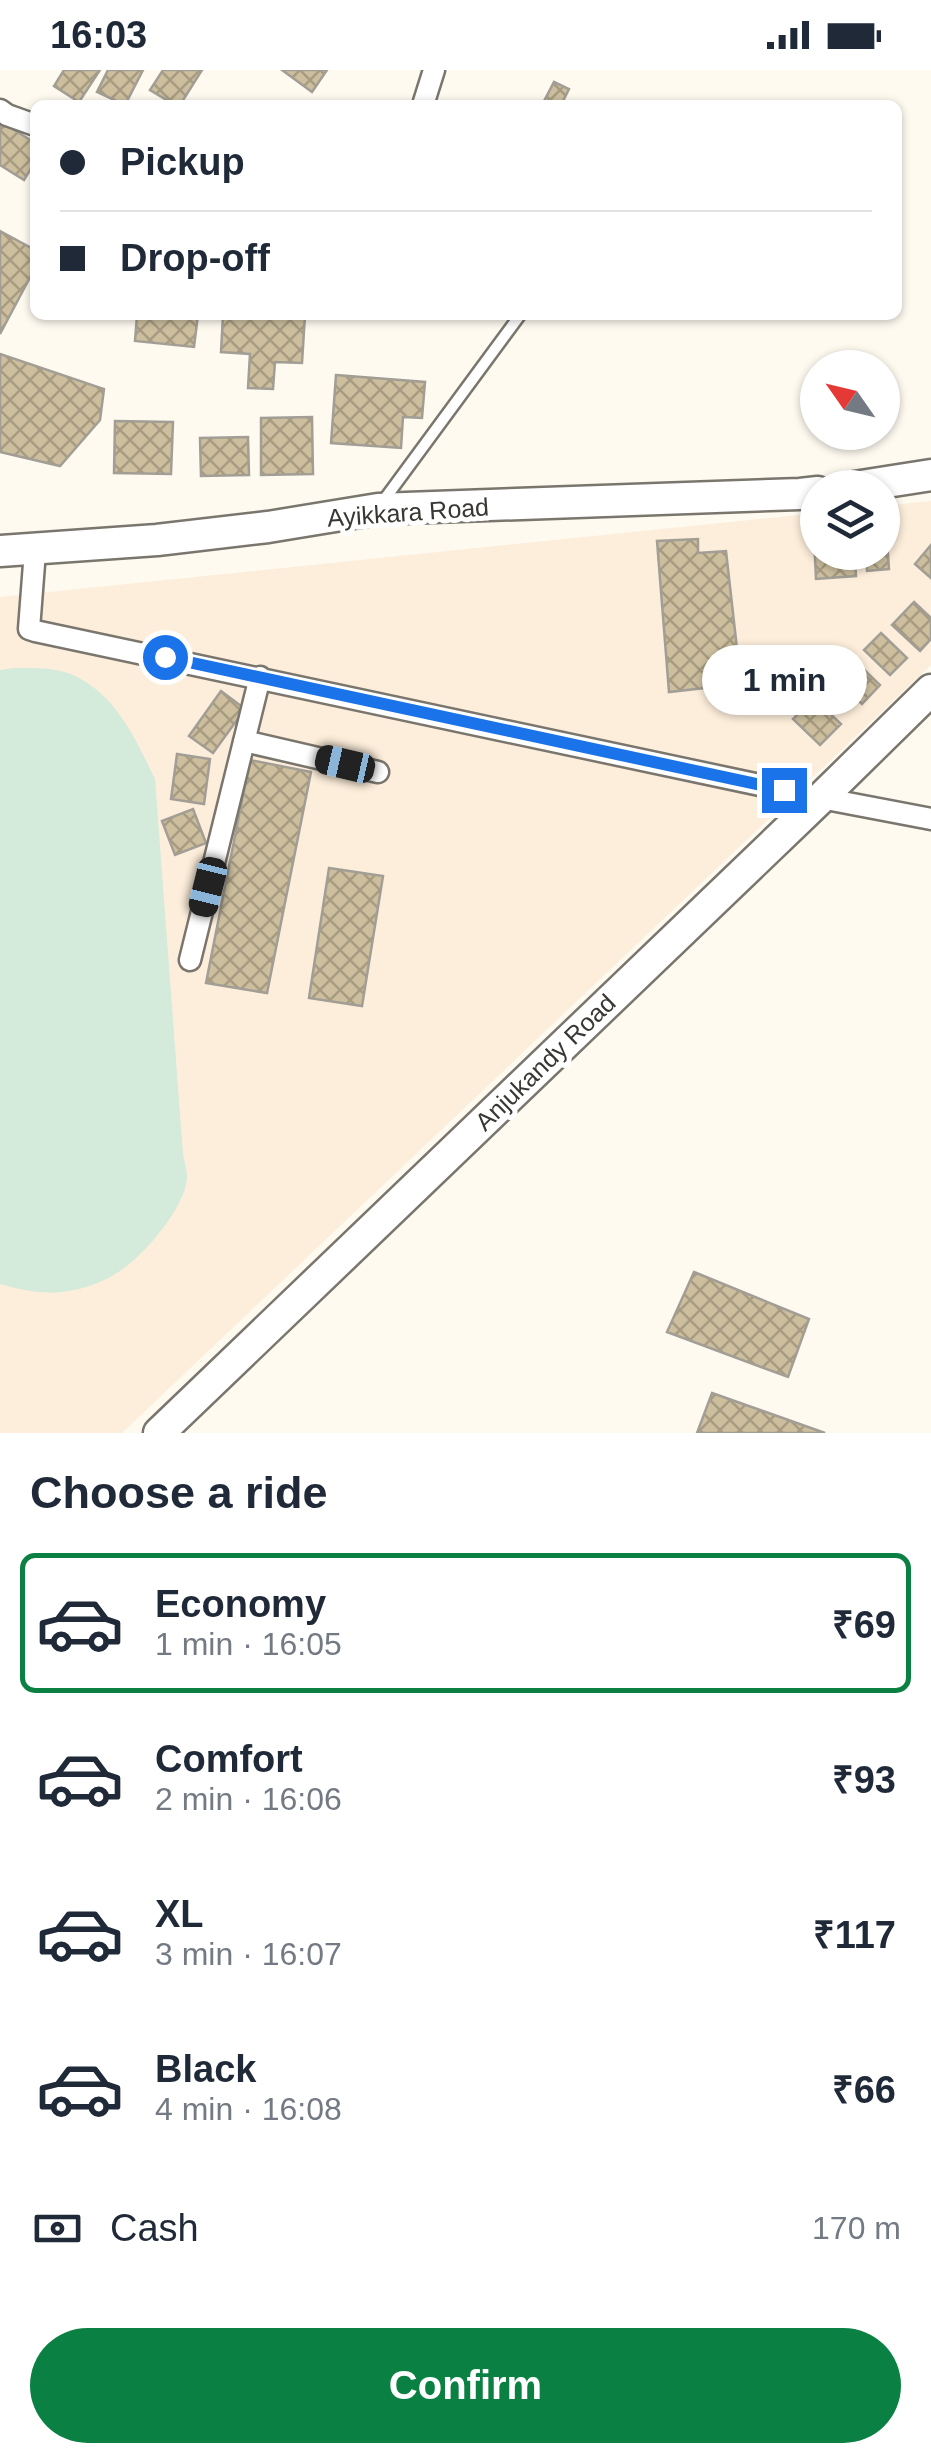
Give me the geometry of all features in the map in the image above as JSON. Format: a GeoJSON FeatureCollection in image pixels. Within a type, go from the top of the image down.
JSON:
{"type":"FeatureCollection","features":[{"type":"Feature","properties":{"kind":"street"},"geometry":{"type":"LineString","coordinates":[[425,100],[434,70]]}},
{"type":"Feature","properties":{"kind":"street"},"geometry":{"type":"LineString","coordinates":[[0,110],[30,123]]}},
{"type":"Feature","properties":{"kind":"street"},"geometry":{"type":"LineString","coordinates":[[900,480],[931,475]]}},
{"type":"Feature","properties":{"kind":"street","name":"Ayikkara Road"},"geometry":{"type":"LineString","coordinates":[[0,552],[158,540],[378,509],[800,494]]}},
{"type":"Feature","properties":{"kind":"street"},"geometry":{"type":"LineString","coordinates":[[35,550],[28,629],[931,819]]}},
{"type":"Feature","properties":{"kind":"street"},"geometry":{"type":"LineString","coordinates":[[190,960],[260,677]]}},
{"type":"Feature","properties":{"kind":"street","name":"Anjukandy Road"},"geometry":{"type":"LineString","coordinates":[[159,1433],[931,690]]}},
{"type":"Feature","properties":{"kind":"street"},"geometry":{"type":"LineString","coordinates":[[244,741],[378,772]]}},
{"type":"Feature","properties":{"kind":"lane"},"geometry":{"type":"LineString","coordinates":[[378,509],[516,320]]}},
{"type":"Feature","properties":{"kind":"shaded area"},"geometry":{"type":"Polygon","coordinates":[[[931,501],[931,665],[122,1433],[0,1433],[0,597],[800,515],[800,570],[900,570],[900,504],[931,501]]]}},
{"type":"Feature","properties":{"kind":"green space"},"geometry":{"type":"Polygon","coordinates":[[[0,670],[61,671],[103,695],[124,720],[155,779],[187,1174],[185,1189],[172,1216],[140,1254],[107,1279],[62,1292],[30,1291],[0,1284],[0,670]]]}},
{"type":"Feature","properties":{"kind":"building"},"geometry":{"type":"Polygon","coordinates":[[[64,70],[100,70],[80,100],[54,86],[64,70]]]}},
{"type":"Feature","properties":{"kind":"building"},"geometry":{"type":"Polygon","coordinates":[[[108,70],[143,70],[128,100],[114,100],[97,92],[108,70]]]}},
{"type":"Feature","properties":{"kind":"building"},"geometry":{"type":"Polygon","coordinates":[[[163,70],[202,70],[183,100],[167,100],[150,90],[163,70]]]}},
{"type":"Feature","properties":{"kind":"building"},"geometry":{"type":"Polygon","coordinates":[[[282,70],[327,70],[312,92],[282,70]]]}},
{"type":"Feature","properties":{"kind":"building"},"geometry":{"type":"Polygon","coordinates":[[[554,82],[569,89],[564,100],[545,100],[554,82]]]}},
{"type":"Feature","properties":{"kind":"building"},"geometry":{"type":"Polygon","coordinates":[[[0,121],[30,140],[30,170],[24,180],[0,165],[0,121]]]}},
{"type":"Feature","properties":{"kind":"building"},"geometry":{"type":"Polygon","coordinates":[[[0,231],[30,247],[30,277],[0,334],[0,231]]]}},
{"type":"Feature","properties":{"kind":"building"},"geometry":{"type":"Polygon","coordinates":[[[137,320],[197,320],[194,347],[135,341],[137,320]]]}},
{"type":"Feature","properties":{"kind":"building"},"geometry":{"type":"Polygon","coordinates":[[[223,320],[305,320],[302,363],[275,362],[273,389],[248,388],[250,354],[221,352],[223,320]]]}},
{"type":"Feature","properties":{"kind":"building"},"geometry":{"type":"Polygon","coordinates":[[[0,354],[104,389],[100,420],[60,466],[0,452],[0,354]]]}},
{"type":"Feature","properties":{"kind":"building"},"geometry":{"type":"Polygon","coordinates":[[[336,375],[425,382],[422,418],[403,417],[401,448],[331,443],[336,375]]]}},
{"type":"Feature","properties":{"kind":"building"},"geometry":{"type":"Polygon","coordinates":[[[312,417],[313,474],[261,475],[261,418],[312,417]]]}},
{"type":"Feature","properties":{"kind":"building"},"geometry":{"type":"Polygon","coordinates":[[[115,421],[173,422],[171,474],[114,473],[115,421]]]}},
{"type":"Feature","properties":{"kind":"building"},"geometry":{"type":"Polygon","coordinates":[[[248,437],[249,475],[201,476],[200,438],[248,437]]]}},
{"type":"Feature","properties":{"kind":"building"},"geometry":{"type":"Polygon","coordinates":[[[698,539],[698,553],[726,551],[741,684],[669,692],[657,541],[698,539]]]}},
{"type":"Feature","properties":{"kind":"building"},"geometry":{"type":"Polygon","coordinates":[[[931,545],[931,578],[915,564],[931,545]]]}},
{"type":"Feature","properties":{"kind":"building"},"geometry":{"type":"Polygon","coordinates":[[[816,570],[856,570],[856,576],[816,579],[816,570]]]}},
{"type":"Feature","properties":{"kind":"building"},"geometry":{"type":"Polygon","coordinates":[[[914,602],[931,618],[931,639],[920,651],[892,625],[914,602]]]}},
{"type":"Feature","properties":{"kind":"building"},"geometry":{"type":"Polygon","coordinates":[[[881,633],[907,658],[890,675],[864,650],[881,633]]]}},
{"type":"Feature","properties":{"kind":"building"},"geometry":{"type":"Polygon","coordinates":[[[854,660],[880,685],[862,704],[836,679],[854,660]]]}},
{"type":"Feature","properties":{"kind":"building"},"geometry":{"type":"Polygon","coordinates":[[[221,691],[245,709],[213,753],[189,736],[221,691]]]}},
{"type":"Feature","properties":{"kind":"building"},"geometry":{"type":"Polygon","coordinates":[[[814,698],[841,724],[820,745],[793,719],[814,698]]]}},
{"type":"Feature","properties":{"kind":"building"},"geometry":{"type":"Polygon","coordinates":[[[177,754],[210,759],[204,804],[171,799],[177,754]]]}},
{"type":"Feature","properties":{"kind":"building"},"geometry":{"type":"Polygon","coordinates":[[[250,760],[311,772],[267,993],[206,983],[250,760]]]}},
{"type":"Feature","properties":{"kind":"building"},"geometry":{"type":"Polygon","coordinates":[[[193,809],[206,843],[175,855],[162,821],[193,809]]]}},
{"type":"Feature","properties":{"kind":"building"},"geometry":{"type":"Polygon","coordinates":[[[329,868],[383,876],[362,1006],[309,998],[329,868]]]}},
{"type":"Feature","properties":{"kind":"building"},"geometry":{"type":"Polygon","coordinates":[[[694,1272],[809,1319],[788,1377],[667,1332],[694,1272]]]}},
{"type":"Feature","properties":{"kind":"building"},"geometry":{"type":"Polygon","coordinates":[[[712,1393],[825,1433],[697,1433],[712,1393]]]}},
{"type":"Feature","properties":{"kind":"route"},"geometry":{"type":"LineString","coordinates":[[165,657],[784,790]]}}]}
